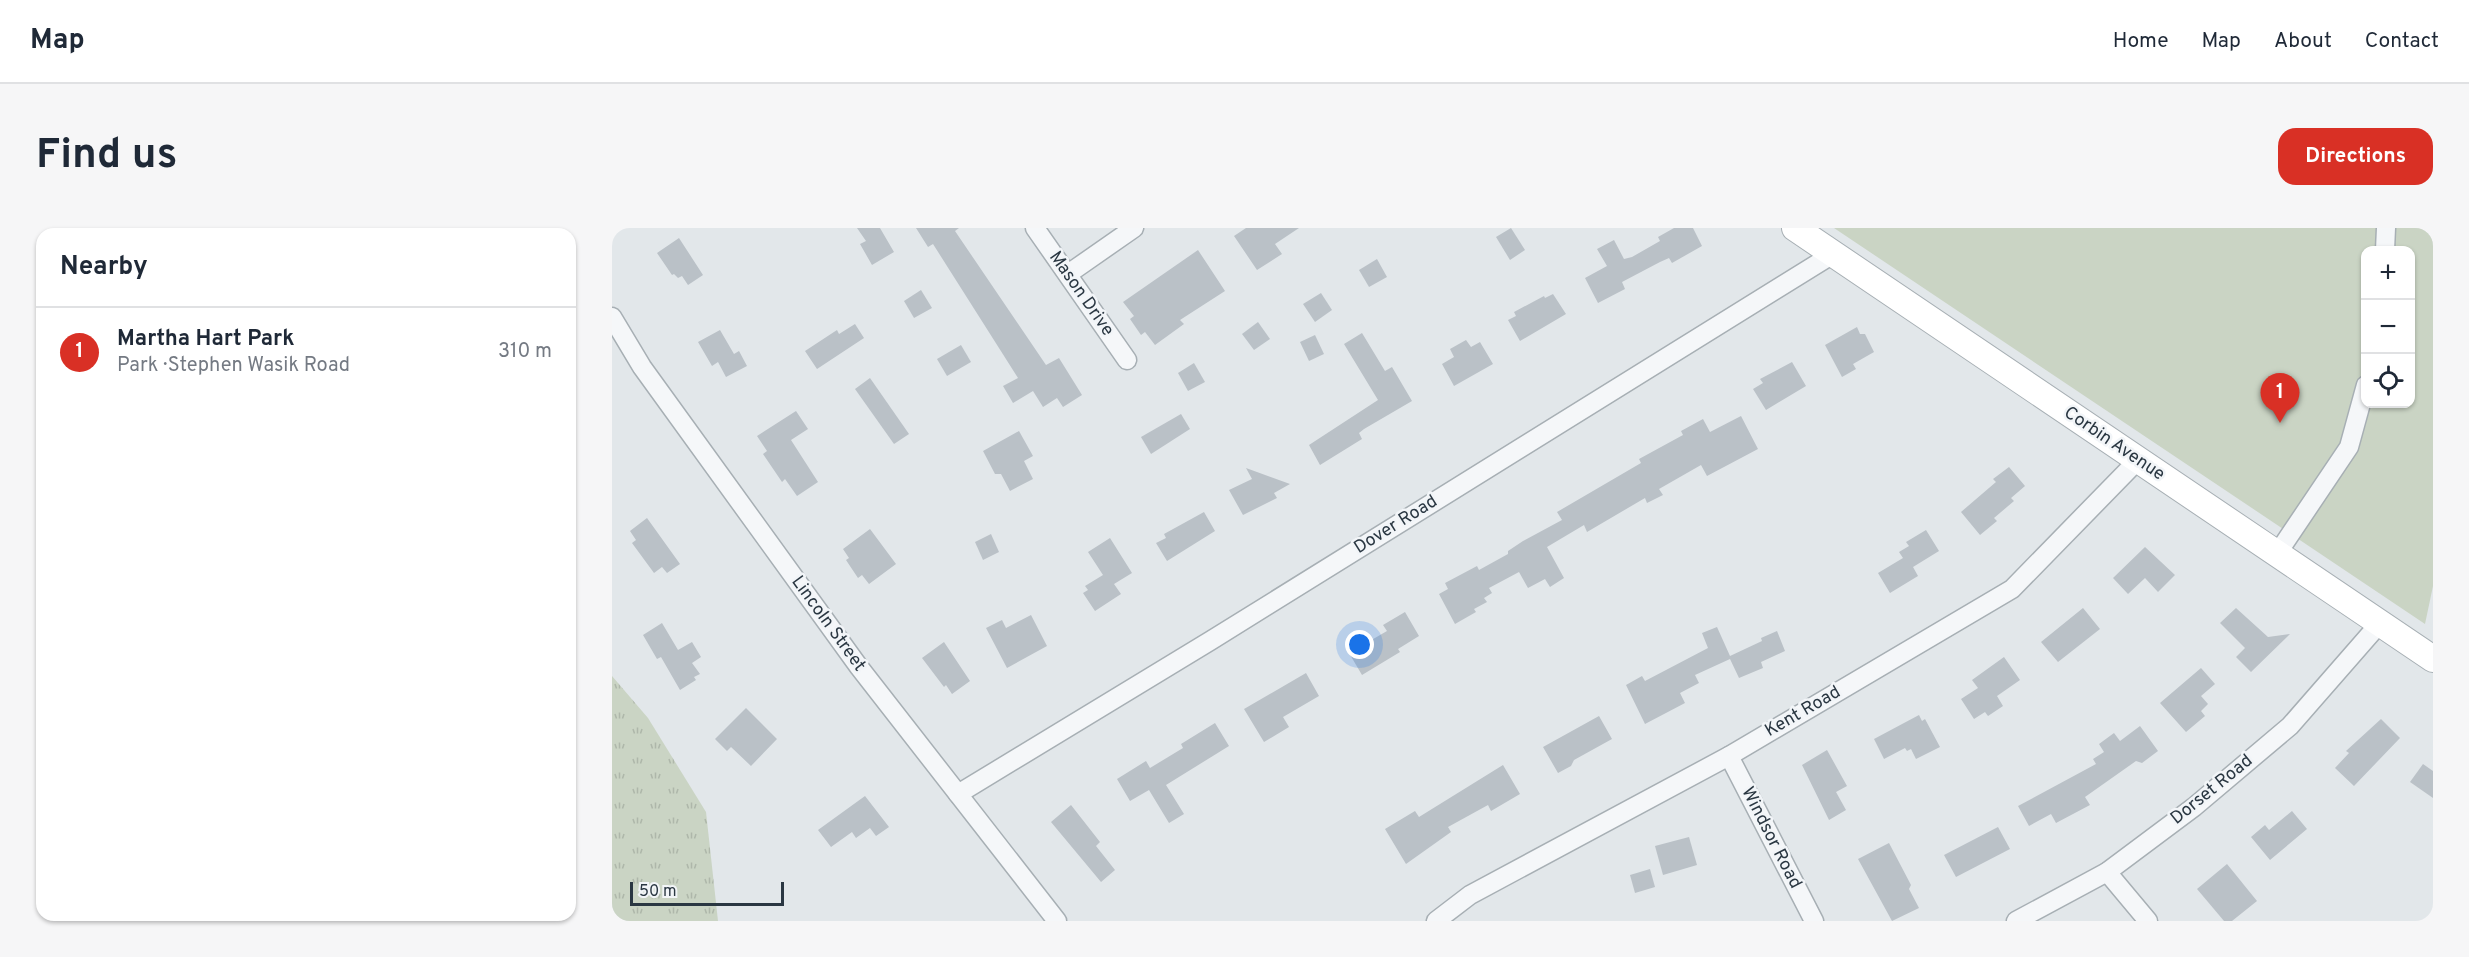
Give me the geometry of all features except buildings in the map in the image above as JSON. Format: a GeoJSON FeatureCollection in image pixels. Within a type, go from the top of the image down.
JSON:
{"type":"FeatureCollection","features":[{"type":"Feature","properties":{"kind":"main road","name":"Corbin Avenue"},"geometry":{"type":"LineString","coordinates":[[1795,228],[2433,659]]}},
{"type":"Feature","properties":{"kind":"street","name":"Mason Drive"},"geometry":{"type":"LineString","coordinates":[[1035,228],[1127,360]]}},
{"type":"Feature","properties":{"kind":"street"},"geometry":{"type":"LineString","coordinates":[[1068,274],[1134,228]]}},
{"type":"Feature","properties":{"kind":"street"},"geometry":{"type":"LineString","coordinates":[[2385,246],[2386,228]]}},
{"type":"Feature","properties":{"kind":"street","name":"Dover Road"},"geometry":{"type":"LineString","coordinates":[[958,794],[1210,641],[1833,254]]}},
{"type":"Feature","properties":{"kind":"street","name":"Lincoln Street"},"geometry":{"type":"LineString","coordinates":[[612,317],[642,367],[852,658],[1057,921]]}},
{"type":"Feature","properties":{"kind":"street"},"geometry":{"type":"LineString","coordinates":[[2277,554],[2349,447],[2361,403]]}},
{"type":"Feature","properties":{"kind":"street","name":"Kent Road"},"geometry":{"type":"LineString","coordinates":[[1436,921],[1470,895],[1729,756],[2012,589],[2138,460]]}},
{"type":"Feature","properties":{"kind":"street","name":"Dorset Road"},"geometry":{"type":"LineString","coordinates":[[2016,921],[2107,872],[2194,807],[2290,726],[2380,623]]}},
{"type":"Feature","properties":{"kind":"street","name":"Windsor Road"},"geometry":{"type":"LineString","coordinates":[[1729,756],[1814,921]]}},
{"type":"Feature","properties":{"kind":"street"},"geometry":{"type":"LineString","coordinates":[[2107,872],[2148,921]]}},
{"type":"Feature","properties":{"kind":"green space"},"geometry":{"type":"Polygon","coordinates":[[[1834,228],[2433,228],[2433,586],[2425,624],[1834,228]]]}},
{"type":"Feature","properties":{"kind":"green space"},"geometry":{"type":"Polygon","coordinates":[[[612,676],[648,718],[706,812],[718,921],[612,921],[612,676]]]}},
{"type":"Feature","properties":{"kind":"place","name":"Martha Hart Park"},"geometry":{"type":"Point","coordinates":[2280,423]}}]}
